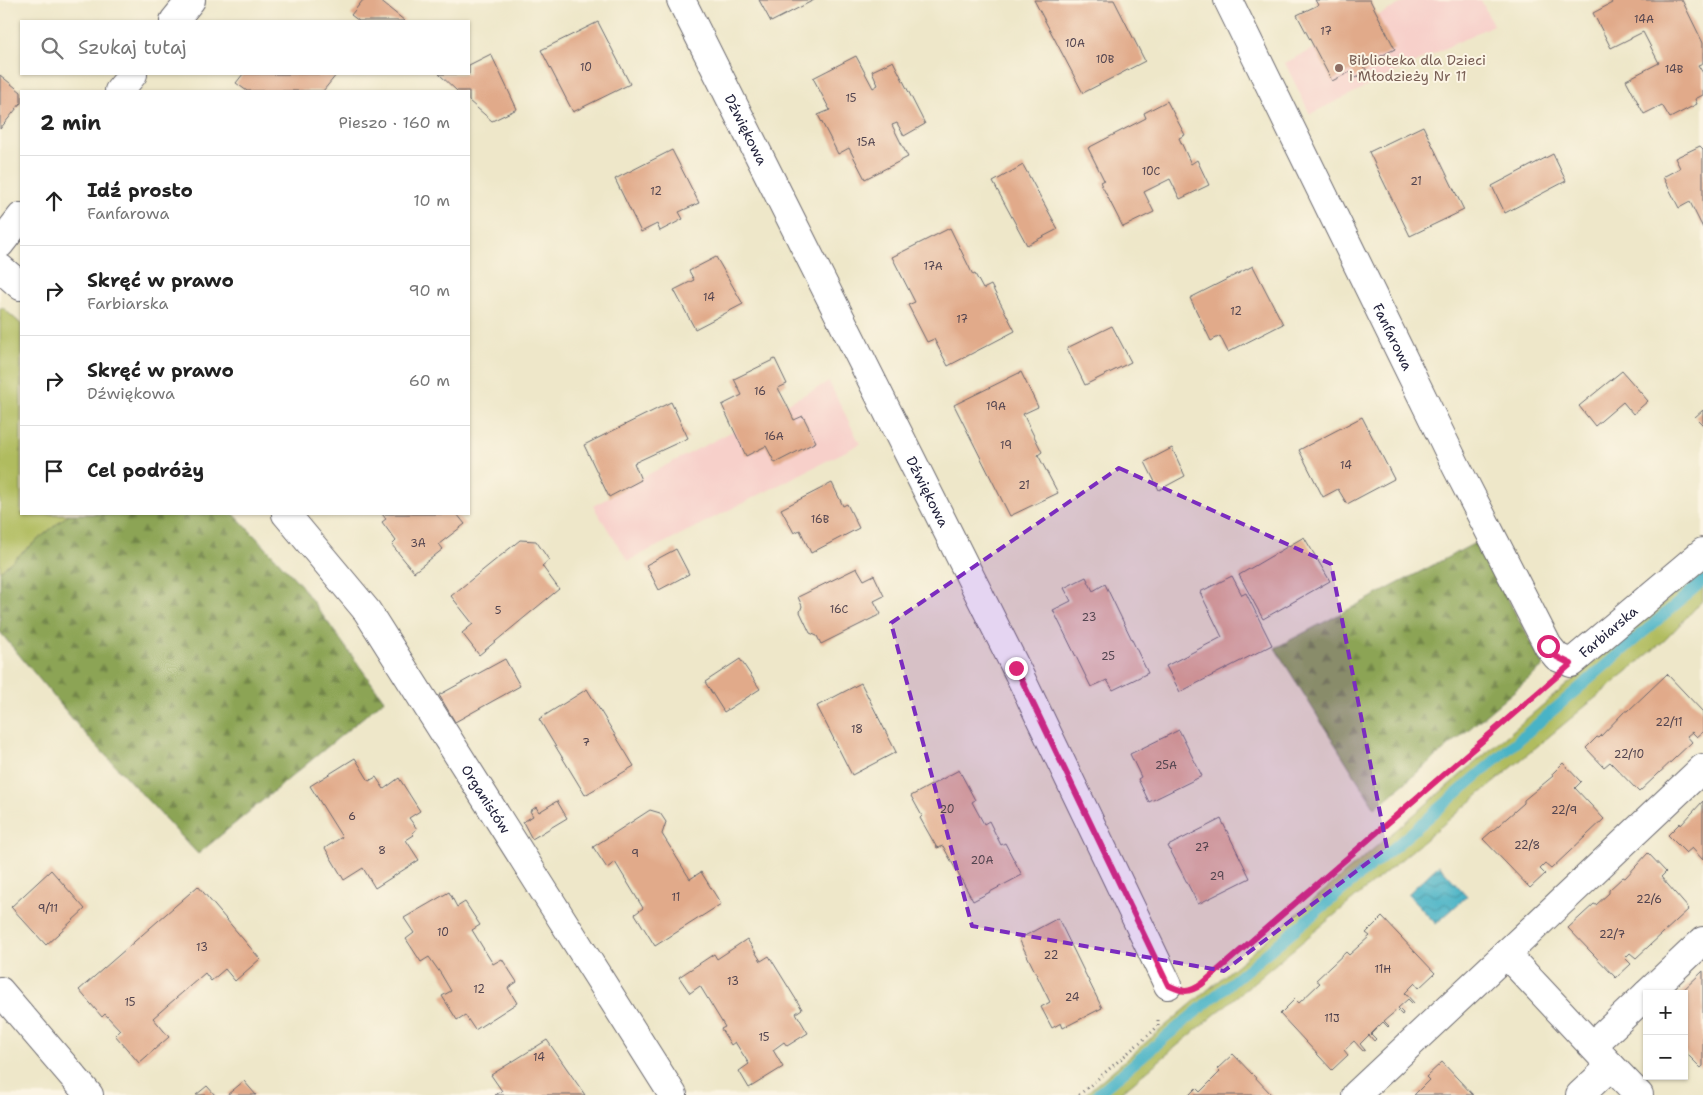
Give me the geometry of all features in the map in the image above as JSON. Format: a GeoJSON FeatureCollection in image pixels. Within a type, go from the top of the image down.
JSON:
{"type":"FeatureCollection","features":[{"type":"Feature","properties":{"kind":"street"},"geometry":{"type":"LineString","coordinates":[[175,20],[190,0]]}},
{"type":"Feature","properties":{"kind":"street","name":"Dźwiękowa"},"geometry":{"type":"LineString","coordinates":[[681,0],[1175,988]]}},
{"type":"Feature","properties":{"kind":"street","name":"Fanfarowa"},"geometry":{"type":"LineString","coordinates":[[1228,0],[1536,626],[1557,657],[1571,664]]}},
{"type":"Feature","properties":{"kind":"street"},"geometry":{"type":"LineString","coordinates":[[120,90],[132,75]]}},
{"type":"Feature","properties":{"kind":"street"},"geometry":{"type":"LineString","coordinates":[[0,244],[20,218]]}},
{"type":"Feature","properties":{"kind":"street"},"geometry":{"type":"LineString","coordinates":[[0,268],[20,285]]}},
{"type":"Feature","properties":{"kind":"street","name":"Organistów"},"geometry":{"type":"LineString","coordinates":[[287,515],[367,611],[673,1095]]}},
{"type":"Feature","properties":{"kind":"street","name":"Farbiarska"},"geometry":{"type":"LineString","coordinates":[[1571,664],[1703,552]]}},
{"type":"Feature","properties":{"kind":"street"},"geometry":{"type":"LineString","coordinates":[[1356,1095],[1703,768]]}},
{"type":"Feature","properties":{"kind":"street"},"geometry":{"type":"LineString","coordinates":[[1651,990],[1703,941]]}},
{"type":"Feature","properties":{"kind":"street"},"geometry":{"type":"LineString","coordinates":[[1506,954],[1639,1095]]}},
{"type":"Feature","properties":{"kind":"street"},"geometry":{"type":"LineString","coordinates":[[0,991],[89,1095]]}},
{"type":"Feature","properties":{"kind":"street"},"geometry":{"type":"LineString","coordinates":[[1592,1045],[1643,998]]}},
{"type":"Feature","properties":{"kind":"street"},"geometry":{"type":"LineString","coordinates":[[1580,1095],[1611,1066]]}},
{"type":"Feature","properties":{"kind":"path","name":"Farbiarska"},"geometry":{"type":"LineString","coordinates":[[1079,1095],[1158,1026],[1158,1018],[1175,988],[1192,991],[1202,984],[1571,664]]}},
{"type":"Feature","properties":{"kind":"highlighted area"},"geometry":{"type":"Polygon","coordinates":[[[1119,468],[1331,564],[1387,848],[1224,971],[972,926],[891,623],[1119,468]]]}},
{"type":"Feature","properties":{"kind":"shaded area"},"geometry":{"type":"Polygon","coordinates":[[[1408,0],[1481,0],[1493,25],[1310,114],[1285,63],[1408,0]]]}},
{"type":"Feature","properties":{"kind":"shaded area"},"geometry":{"type":"Polygon","coordinates":[[[829,382],[860,444],[628,561],[593,506],[641,480],[641,478],[829,382]]]}},
{"type":"Feature","properties":{"kind":"green space"},"geometry":{"type":"Polygon","coordinates":[[[0,308],[3,308],[20,323],[20,515],[68,515],[0,571],[0,308]]]}},
{"type":"Feature","properties":{"kind":"green space"},"geometry":{"type":"Polygon","coordinates":[[[68,515],[235,515],[300,584],[384,700],[198,854],[80,728],[0,632],[0,571],[68,515]]]}},
{"type":"Feature","properties":{"kind":"green space"},"geometry":{"type":"Polygon","coordinates":[[[1477,542],[1544,666],[1375,808],[1275,648],[1477,542]]]}},
{"type":"Feature","properties":{"kind":"green space"},"geometry":{"type":"Polygon","coordinates":[[[1703,569],[1703,600],[1665,640],[1118,1095],[1084,1095],[1703,569]]]}},
{"type":"Feature","properties":{"kind":"water"},"geometry":{"type":"Polygon","coordinates":[[[1439,865],[1467,896],[1436,924],[1408,894],[1439,865]]]}},
{"type":"Feature","properties":{"kind":"building"},"geometry":{"type":"Polygon","coordinates":[[[363,0],[379,0],[404,20],[358,20],[351,15],[363,0]]]}},
{"type":"Feature","properties":{"kind":"building"},"geometry":{"type":"Polygon","coordinates":[[[759,0],[814,0],[771,22],[759,0]]]}},
{"type":"Feature","properties":{"kind":"building"},"geometry":{"type":"Polygon","coordinates":[[[1034,0],[1114,0],[1145,61],[1083,93],[1034,0]]]}},
{"type":"Feature","properties":{"kind":"building"},"geometry":{"type":"Polygon","coordinates":[[[1315,0],[1370,0],[1395,49],[1363,65],[1367,71],[1355,78],[1352,71],[1332,81],[1297,15],[1318,5],[1315,0]]]}},
{"type":"Feature","properties":{"kind":"building"},"geometry":{"type":"Polygon","coordinates":[[[1610,0],[1682,0],[1703,43],[1703,63],[1698,65],[1703,73],[1703,95],[1695,99],[1697,104],[1670,118],[1662,105],[1644,114],[1626,80],[1659,63],[1643,32],[1611,48],[1593,13],[1612,3],[1610,0]]]}},
{"type":"Feature","properties":{"kind":"building"},"geometry":{"type":"Polygon","coordinates":[[[598,22],[630,84],[573,112],[541,50],[598,22]]]}},
{"type":"Feature","properties":{"kind":"building"},"geometry":{"type":"Polygon","coordinates":[[[491,54],[517,109],[492,121],[470,102],[470,90],[456,90],[440,75],[470,75],[470,64],[491,54]]]}},
{"type":"Feature","properties":{"kind":"building"},"geometry":{"type":"Polygon","coordinates":[[[856,56],[873,88],[878,85],[872,71],[893,61],[925,124],[904,136],[897,123],[892,125],[908,157],[865,179],[849,148],[838,154],[818,115],[830,110],[813,78],[856,56]]]}},
{"type":"Feature","properties":{"kind":"building"},"geometry":{"type":"Polygon","coordinates":[[[0,75],[20,91],[20,104],[0,129],[0,75]]]}},
{"type":"Feature","properties":{"kind":"building"},"geometry":{"type":"Polygon","coordinates":[[[242,75],[336,75],[324,90],[246,90],[236,83],[242,75]]]}},
{"type":"Feature","properties":{"kind":"building"},"geometry":{"type":"Polygon","coordinates":[[[1167,101],[1185,135],[1179,138],[1191,164],[1197,160],[1209,185],[1180,199],[1170,179],[1144,192],[1154,212],[1123,227],[1100,182],[1104,180],[1088,148],[1146,118],[1144,113],[1167,101]]]}},
{"type":"Feature","properties":{"kind":"building"},"geometry":{"type":"Polygon","coordinates":[[[1423,126],[1464,210],[1410,236],[1369,152],[1423,126]]]}},
{"type":"Feature","properties":{"kind":"building"},"geometry":{"type":"Polygon","coordinates":[[[1700,146],[1703,149],[1703,228],[1690,202],[1679,208],[1663,177],[1680,168],[1675,158],[1700,146]]]}},
{"type":"Feature","properties":{"kind":"building"},"geometry":{"type":"Polygon","coordinates":[[[672,150],[699,203],[679,212],[683,219],[660,231],[657,224],[641,232],[615,179],[672,150]]]}},
{"type":"Feature","properties":{"kind":"building"},"geometry":{"type":"Polygon","coordinates":[[[1553,154],[1566,181],[1505,213],[1492,186],[1553,154]]]}},
{"type":"Feature","properties":{"kind":"building"},"geometry":{"type":"Polygon","coordinates":[[[1023,165],[1058,229],[1027,245],[993,182],[1023,165]]]}},
{"type":"Feature","properties":{"kind":"building"},"geometry":{"type":"Polygon","coordinates":[[[950,228],[973,275],[975,274],[983,289],[991,285],[1015,331],[948,366],[934,339],[927,342],[908,305],[915,302],[892,257],[950,228]]]}},
{"type":"Feature","properties":{"kind":"building"},"geometry":{"type":"Polygon","coordinates":[[[716,257],[743,304],[695,329],[674,290],[694,280],[689,271],[716,257]]]}},
{"type":"Feature","properties":{"kind":"building"},"geometry":{"type":"Polygon","coordinates":[[[1253,266],[1283,324],[1228,352],[1220,336],[1211,341],[1190,298],[1253,266]]]}},
{"type":"Feature","properties":{"kind":"building"},"geometry":{"type":"Polygon","coordinates":[[[1112,326],[1131,362],[1085,385],[1067,348],[1112,326]]]}},
{"type":"Feature","properties":{"kind":"building"},"geometry":{"type":"Polygon","coordinates":[[[775,359],[787,384],[778,388],[794,420],[803,416],[816,442],[775,463],[766,446],[746,456],[722,405],[742,395],[734,379],[775,359]]]}},
{"type":"Feature","properties":{"kind":"building"},"geometry":{"type":"Polygon","coordinates":[[[1622,371],[1648,401],[1633,414],[1623,402],[1595,426],[1579,406],[1622,371]]]}},
{"type":"Feature","properties":{"kind":"building"},"geometry":{"type":"Polygon","coordinates":[[[1021,372],[1038,407],[1023,414],[1042,452],[1038,455],[1058,493],[1010,516],[954,405],[1021,372]]]}},
{"type":"Feature","properties":{"kind":"building"},"geometry":{"type":"Polygon","coordinates":[[[671,402],[688,438],[634,463],[641,480],[609,497],[584,445],[671,402]]]}},
{"type":"Feature","properties":{"kind":"building"},"geometry":{"type":"Polygon","coordinates":[[[1703,410],[1703,425],[1695,417],[1703,410]]]}},
{"type":"Feature","properties":{"kind":"building"},"geometry":{"type":"Polygon","coordinates":[[[1362,417],[1394,479],[1347,504],[1338,489],[1323,497],[1299,450],[1362,417]]]}},
{"type":"Feature","properties":{"kind":"building"},"geometry":{"type":"Polygon","coordinates":[[[1172,448],[1185,476],[1159,490],[1145,462],[1172,448]]]}},
{"type":"Feature","properties":{"kind":"building"},"geometry":{"type":"Polygon","coordinates":[[[832,483],[843,506],[847,504],[859,528],[811,553],[800,530],[794,533],[781,509],[832,483]]]}},
{"type":"Feature","properties":{"kind":"building"},"geometry":{"type":"Polygon","coordinates":[[[383,515],[458,515],[465,524],[439,544],[443,549],[414,572],[392,545],[396,541],[382,522],[386,519],[383,515]]]}},
{"type":"Feature","properties":{"kind":"building"},"geometry":{"type":"Polygon","coordinates":[[[1304,537],[1330,581],[1263,619],[1239,575],[1304,537]]]}},
{"type":"Feature","properties":{"kind":"building"},"geometry":{"type":"Polygon","coordinates":[[[520,540],[536,541],[549,560],[542,566],[559,589],[479,655],[462,633],[473,624],[451,596],[520,540]]]}},
{"type":"Feature","properties":{"kind":"building"},"geometry":{"type":"Polygon","coordinates":[[[676,549],[689,574],[659,590],[646,565],[676,549]]]}},
{"type":"Feature","properties":{"kind":"building"},"geometry":{"type":"Polygon","coordinates":[[[857,568],[864,580],[874,575],[884,596],[874,601],[881,614],[821,644],[817,636],[810,633],[800,612],[802,606],[798,597],[857,568]]]}},
{"type":"Feature","properties":{"kind":"building"},"geometry":{"type":"Polygon","coordinates":[[[1232,576],[1242,595],[1246,593],[1272,645],[1180,692],[1166,666],[1222,637],[1200,592],[1232,576]]]}},
{"type":"Feature","properties":{"kind":"building"},"geometry":{"type":"Polygon","coordinates":[[[1086,577],[1093,591],[1105,584],[1148,673],[1113,690],[1107,680],[1091,687],[1053,610],[1071,601],[1064,588],[1086,577]]]}},
{"type":"Feature","properties":{"kind":"building"},"geometry":{"type":"Polygon","coordinates":[[[505,659],[520,686],[455,722],[439,695],[505,659]]]}},
{"type":"Feature","properties":{"kind":"building"},"geometry":{"type":"Polygon","coordinates":[[[740,659],[760,689],[724,712],[705,682],[740,659]]]}},
{"type":"Feature","properties":{"kind":"building"},"geometry":{"type":"Polygon","coordinates":[[[1667,674],[1703,712],[1703,732],[1697,737],[1692,732],[1687,736],[1692,742],[1639,792],[1610,762],[1604,767],[1586,748],[1667,674]]]}},
{"type":"Feature","properties":{"kind":"building"},"geometry":{"type":"Polygon","coordinates":[[[861,683],[896,752],[852,775],[817,706],[861,683]]]}},
{"type":"Feature","properties":{"kind":"building"},"geometry":{"type":"Polygon","coordinates":[[[587,689],[634,766],[585,795],[539,719],[587,689]]]}},
{"type":"Feature","properties":{"kind":"building"},"geometry":{"type":"Polygon","coordinates":[[[1179,730],[1202,776],[1149,802],[1138,779],[1141,777],[1130,754],[1179,730]]]}},
{"type":"Feature","properties":{"kind":"building"},"geometry":{"type":"Polygon","coordinates":[[[355,758],[369,781],[376,777],[384,789],[399,778],[420,811],[409,818],[417,829],[412,833],[414,835],[406,840],[419,860],[375,888],[363,868],[344,880],[325,848],[342,837],[310,786],[355,758]]]}},
{"type":"Feature","properties":{"kind":"building"},"geometry":{"type":"Polygon","coordinates":[[[1563,763],[1581,782],[1575,788],[1604,819],[1551,869],[1545,864],[1540,869],[1545,874],[1530,888],[1483,839],[1524,803],[1524,800],[1553,776],[1552,774],[1563,763]]]}},
{"type":"Feature","properties":{"kind":"building"},"geometry":{"type":"Polygon","coordinates":[[[959,770],[975,800],[972,802],[984,824],[989,821],[1001,845],[1005,843],[1022,875],[973,901],[943,846],[937,848],[920,818],[922,816],[911,796],[959,770]]]}},
{"type":"Feature","properties":{"kind":"building"},"geometry":{"type":"Polygon","coordinates":[[[557,801],[567,818],[532,839],[523,822],[533,816],[530,811],[536,807],[539,812],[557,801]]]}},
{"type":"Feature","properties":{"kind":"building"},"geometry":{"type":"Polygon","coordinates":[[[1703,801],[1703,860],[1692,848],[1686,853],[1668,835],[1680,823],[1681,825],[1703,801]]]}},
{"type":"Feature","properties":{"kind":"building"},"geometry":{"type":"Polygon","coordinates":[[[650,810],[660,813],[666,822],[662,834],[690,879],[701,872],[721,904],[655,946],[635,914],[643,908],[615,862],[607,868],[593,847],[650,810]]]}},
{"type":"Feature","properties":{"kind":"building"},"geometry":{"type":"Polygon","coordinates":[[[1221,819],[1250,878],[1198,904],[1168,846],[1221,819]]]}},
{"type":"Feature","properties":{"kind":"building"},"geometry":{"type":"Polygon","coordinates":[[[1648,853],[1666,872],[1661,877],[1689,909],[1636,958],[1630,953],[1625,958],[1631,964],[1616,978],[1568,928],[1609,893],[1609,890],[1623,877],[1625,878],[1648,853]]]}},
{"type":"Feature","properties":{"kind":"building"},"geometry":{"type":"Polygon","coordinates":[[[51,870],[85,909],[46,945],[11,907],[51,870]]]}},
{"type":"Feature","properties":{"kind":"building"},"geometry":{"type":"Polygon","coordinates":[[[198,886],[260,959],[235,981],[225,969],[211,981],[205,973],[153,1018],[169,1037],[139,1063],[115,1035],[120,1030],[105,1014],[102,1017],[79,990],[198,886]]]}},
{"type":"Feature","properties":{"kind":"building"},"geometry":{"type":"Polygon","coordinates":[[[449,892],[457,907],[465,902],[480,925],[472,930],[493,964],[502,959],[517,982],[508,988],[517,1003],[475,1030],[465,1015],[457,1020],[442,996],[451,991],[441,974],[429,957],[421,962],[406,939],[414,933],[404,918],[449,892]]]}},
{"type":"Feature","properties":{"kind":"building"},"geometry":{"type":"Polygon","coordinates":[[[1382,917],[1435,973],[1419,988],[1415,983],[1405,993],[1414,1003],[1408,999],[1398,1008],[1403,1013],[1402,1015],[1397,1010],[1384,1021],[1389,1026],[1383,1022],[1371,1034],[1376,1039],[1374,1041],[1369,1035],[1360,1044],[1365,1050],[1363,1051],[1354,1041],[1344,1050],[1348,1055],[1332,1070],[1280,1014],[1295,999],[1299,1003],[1320,983],[1316,980],[1346,952],[1349,955],[1370,936],[1366,933],[1382,917]]]}},
{"type":"Feature","properties":{"kind":"building"},"geometry":{"type":"Polygon","coordinates":[[[1058,918],[1102,1008],[1063,1028],[1061,1023],[1052,1028],[1041,1007],[1050,1002],[1019,939],[1058,918]]]}},
{"type":"Feature","properties":{"kind":"building"},"geometry":{"type":"Polygon","coordinates":[[[747,939],[761,961],[769,956],[802,1009],[796,1013],[808,1033],[787,1046],[784,1042],[773,1050],[783,1067],[749,1088],[739,1071],[749,1064],[735,1042],[731,1045],[721,1029],[725,1027],[700,986],[690,993],[679,977],[714,954],[717,959],[747,939]]]}},
{"type":"Feature","properties":{"kind":"building"},"geometry":{"type":"Polygon","coordinates":[[[1703,971],[1703,1066],[1701,1068],[1688,1055],[1688,990],[1683,990],[1703,971]]]}},
{"type":"Feature","properties":{"kind":"building"},"geometry":{"type":"Polygon","coordinates":[[[547,1040],[585,1095],[495,1095],[502,1091],[491,1075],[547,1040]]]}},
{"type":"Feature","properties":{"kind":"building"},"geometry":{"type":"Polygon","coordinates":[[[1233,1054],[1272,1095],[1189,1095],[1196,1088],[1200,1092],[1220,1072],[1217,1069],[1233,1054]]]}},
{"type":"Feature","properties":{"kind":"building"},"geometry":{"type":"Polygon","coordinates":[[[1442,1062],[1473,1095],[1414,1095],[1429,1080],[1426,1077],[1442,1062]]]}},
{"type":"Feature","properties":{"kind":"building"},"geometry":{"type":"Polygon","coordinates":[[[244,1081],[256,1095],[227,1095],[244,1081]]]}},
{"type":"Feature","properties":{"kind":"building"},"geometry":{"type":"Polygon","coordinates":[[[207,1086],[215,1095],[196,1095],[207,1086]]]}},
{"type":"Feature","properties":{"kind":"waterway"},"geometry":{"type":"LineString","coordinates":[[1096,1095],[1398,844],[1703,581]]}},
{"type":"Feature","properties":{"kind":"place","name":"Biblioteka dla Dzieci i Młodzieży Nr 11"},"geometry":{"type":"Point","coordinates":[1339,68]}},
{"type":"Feature","properties":{"kind":"route"},"geometry":{"type":"LineString","coordinates":[[1016,668],[1168,985],[1182,992],[1192,991],[1202,984],[1571,664],[1557,657],[1548,646]]}}]}
